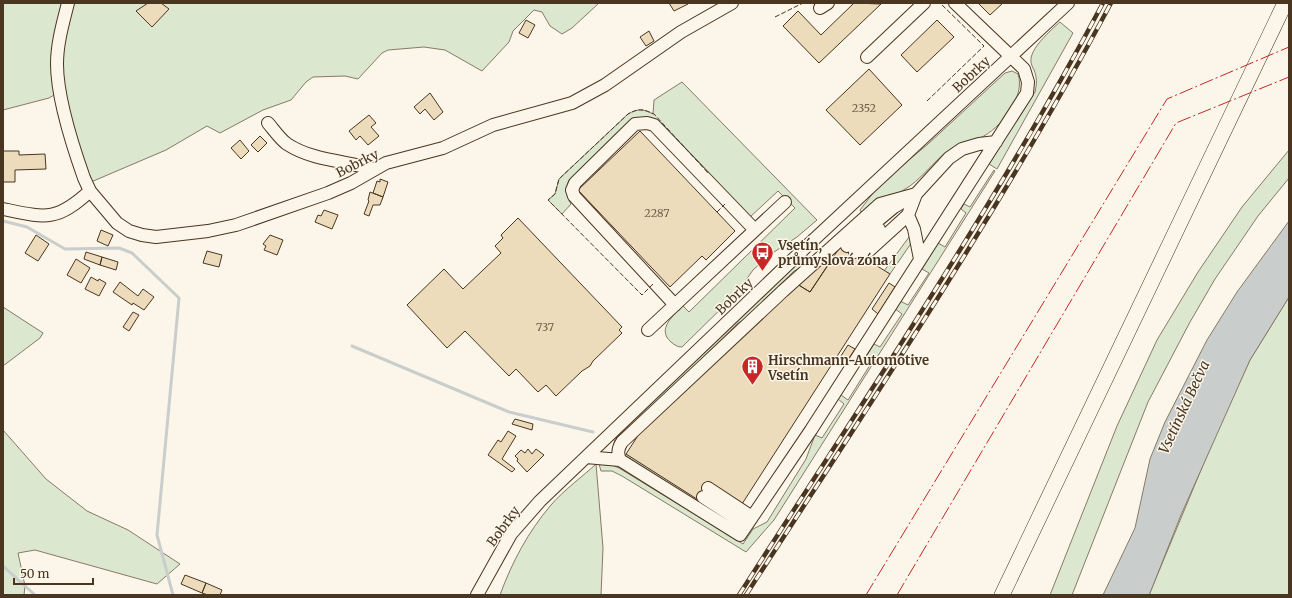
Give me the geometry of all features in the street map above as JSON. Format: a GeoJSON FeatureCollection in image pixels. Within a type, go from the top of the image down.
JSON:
{"type":"FeatureCollection","features":[{"type":"Feature","properties":{"kind":"main road"},"geometry":{"type":"LineString","coordinates":[[1002,595],[1285,3]]}},
{"type":"Feature","properties":{"kind":"street","name":"Bobrky"},"geometry":{"type":"LineString","coordinates":[[68,3],[58,43],[57,64],[59,87],[78,161],[90,191],[117,223],[130,231],[156,237],[208,231],[236,225],[328,193],[352,183],[374,169],[386,164],[442,148],[493,125],[572,103],[588,95],[681,32],[732,3]]}},
{"type":"Feature","properties":{"kind":"street"},"geometry":{"type":"LineString","coordinates":[[867,57],[924,3]]}},
{"type":"Feature","properties":{"kind":"street"},"geometry":{"type":"LineString","coordinates":[[746,526],[811,430],[1027,93],[1028,82],[1024,69],[1012,55],[999,46],[954,3]]}},
{"type":"Feature","properties":{"kind":"street","name":"Bobrky"},"geometry":{"type":"LineString","coordinates":[[477,595],[511,534],[540,501],[813,240],[1068,3]]}},
{"type":"Feature","properties":{"kind":"street"},"geometry":{"type":"LineString","coordinates":[[268,123],[286,143],[298,150],[311,155],[374,169]]}},
{"type":"Feature","properties":{"kind":"street"},"geometry":{"type":"LineString","coordinates":[[675,305],[574,196],[572,190],[575,183],[636,124],[647,123],[654,125],[755,230]]}},
{"type":"Feature","properties":{"kind":"street"},"geometry":{"type":"LineString","coordinates":[[916,194],[908,214],[855,251],[894,207],[916,194],[949,158],[962,149],[979,144],[996,142]]}},
{"type":"Feature","properties":{"kind":"street"},"geometry":{"type":"LineString","coordinates":[[3,209],[48,216],[59,214],[76,204],[90,191]]}},
{"type":"Feature","properties":{"kind":"street"},"geometry":{"type":"LineString","coordinates":[[620,460],[618,455],[618,447],[622,442],[783,291],[874,209],[880,204],[916,194]]}},
{"type":"Feature","properties":{"kind":"street"},"geometry":{"type":"LineString","coordinates":[[648,330],[785,202]]}},
{"type":"Feature","properties":{"kind":"street"},"geometry":{"type":"LineString","coordinates":[[908,214],[914,229],[920,259]]}},
{"type":"Feature","properties":{"kind":"street"},"geometry":{"type":"LineString","coordinates":[[586,457],[620,460],[746,526]]}},
{"type":"Feature","properties":{"kind":"street"},"geometry":{"type":"LineString","coordinates":[[705,493],[746,526]]}},
{"type":"Feature","properties":{"kind":"green space"},"geometry":{"type":"Polygon","coordinates":[[[3,3],[63,3],[54,95],[49,98],[3,110],[3,3]]]}},
{"type":"Feature","properties":{"kind":"green space"},"geometry":{"type":"Polygon","coordinates":[[[72,3],[599,3],[572,28],[562,34],[550,26],[542,12],[534,10],[513,31],[509,42],[482,71],[445,50],[424,47],[388,50],[382,53],[358,79],[345,76],[313,77],[306,82],[291,100],[263,110],[220,133],[207,126],[166,150],[91,182],[88,179],[73,130],[62,79],[61,62],[63,40],[72,3]]]}},
{"type":"Feature","properties":{"kind":"green space"},"geometry":{"type":"Polygon","coordinates":[[[1060,22],[1073,33],[997,169],[989,164],[1035,92],[1036,78],[1031,62],[1033,51],[1041,40],[1060,22]]]}},
{"type":"Feature","properties":{"kind":"green space"},"geometry":{"type":"Polygon","coordinates":[[[1012,71],[1018,74],[1018,92],[1010,111],[996,127],[988,134],[974,141],[954,147],[942,156],[910,186],[862,214],[860,210],[880,184],[928,144],[1005,73],[1012,71]]]}},
{"type":"Feature","properties":{"kind":"green space"},"geometry":{"type":"Polygon","coordinates":[[[682,82],[817,220],[797,237],[771,254],[753,270],[736,294],[682,347],[679,347],[671,342],[665,332],[671,318],[683,306],[689,312],[795,208],[778,191],[749,218],[658,124],[634,119],[569,180],[567,192],[571,204],[562,214],[548,200],[555,194],[559,179],[628,114],[641,110],[653,114],[654,100],[682,82]]]}},
{"type":"Feature","properties":{"kind":"green space"},"geometry":{"type":"Polygon","coordinates":[[[1289,150],[1289,178],[1258,216],[1215,279],[1190,322],[1148,402],[1072,595],[1050,595],[1117,426],[1157,340],[1198,272],[1242,207],[1289,150]]]}},
{"type":"Feature","properties":{"kind":"green space"},"geometry":{"type":"Polygon","coordinates":[[[994,170],[995,171],[774,520],[746,552],[622,476],[612,471],[601,471],[599,464],[607,463],[619,468],[743,544],[753,529],[767,522],[806,459],[815,435],[822,438],[844,404],[838,399],[841,395],[848,400],[870,365],[864,360],[874,344],[880,347],[902,314],[894,308],[900,301],[908,305],[929,273],[922,269],[938,243],[945,247],[966,213],[961,209],[964,204],[970,207],[994,170]]]}},
{"type":"Feature","properties":{"kind":"green space"},"geometry":{"type":"Polygon","coordinates":[[[909,237],[912,242],[890,274],[884,271],[909,237]]]}},
{"type":"Feature","properties":{"kind":"green space"},"geometry":{"type":"Polygon","coordinates":[[[807,255],[803,267],[794,271],[761,303],[756,312],[738,323],[617,442],[611,438],[807,255]]]}},
{"type":"Feature","properties":{"kind":"green space"},"geometry":{"type":"Polygon","coordinates":[[[1289,297],[1289,595],[1149,595],[1223,417],[1250,360],[1289,297]]]}},
{"type":"Feature","properties":{"kind":"green space"},"geometry":{"type":"Polygon","coordinates":[[[3,307],[43,333],[40,338],[3,366],[3,307]]]}},
{"type":"Feature","properties":{"kind":"green space"},"geometry":{"type":"Polygon","coordinates":[[[3,430],[46,479],[87,511],[128,530],[180,564],[157,584],[35,550],[18,553],[25,586],[24,595],[3,595],[3,430]]]}},
{"type":"Feature","properties":{"kind":"green space"},"geometry":{"type":"Polygon","coordinates":[[[626,454],[729,518],[727,521],[625,456],[626,454]]]}},
{"type":"Feature","properties":{"kind":"green space"},"geometry":{"type":"Polygon","coordinates":[[[596,464],[603,548],[601,595],[500,595],[521,548],[543,515],[562,494],[596,464]]]}},
{"type":"Feature","properties":{"kind":"water","name":"Vsetínská Bečva"},"geometry":{"type":"Polygon","coordinates":[[[1289,221],[1289,297],[1250,360],[1181,515],[1150,593],[1149,595],[1103,595],[1135,528],[1150,459],[1165,422],[1207,340],[1237,292],[1289,221]]]}},
{"type":"Feature","properties":{"kind":"building"},"geometry":{"type":"Polygon","coordinates":[[[148,3],[161,3],[169,9],[152,27],[136,11],[148,3]]]}},
{"type":"Feature","properties":{"kind":"building"},"geometry":{"type":"Polygon","coordinates":[[[669,3],[687,3],[688,4],[674,11],[669,3]]]}},
{"type":"Feature","properties":{"kind":"building"},"geometry":{"type":"Polygon","coordinates":[[[854,3],[881,4],[819,63],[783,26],[798,11],[821,35],[854,3]]]}},
{"type":"Feature","properties":{"kind":"building"},"geometry":{"type":"Polygon","coordinates":[[[978,3],[1003,3],[990,15],[978,3]]]}},
{"type":"Feature","properties":{"kind":"building"},"geometry":{"type":"Polygon","coordinates":[[[526,20],[535,25],[528,38],[519,33],[526,20]]]}},
{"type":"Feature","properties":{"kind":"building"},"geometry":{"type":"Polygon","coordinates":[[[937,20],[954,37],[917,72],[901,55],[937,20]]]}},
{"type":"Feature","properties":{"kind":"building"},"geometry":{"type":"Polygon","coordinates":[[[649,31],[654,41],[646,46],[640,37],[649,31]]]}},
{"type":"Feature","properties":{"kind":"building"},"geometry":{"type":"Polygon","coordinates":[[[869,69],[902,105],[860,145],[826,110],[869,69]]]}},
{"type":"Feature","properties":{"kind":"building"},"geometry":{"type":"Polygon","coordinates":[[[430,93],[443,112],[434,120],[425,109],[420,114],[414,107],[430,93]]]}},
{"type":"Feature","properties":{"kind":"building"},"geometry":{"type":"Polygon","coordinates":[[[369,115],[376,123],[371,127],[379,136],[368,145],[360,136],[356,140],[349,131],[369,115]]]}},
{"type":"Feature","properties":{"kind":"building"},"geometry":{"type":"Polygon","coordinates":[[[640,131],[735,231],[706,260],[702,256],[670,287],[578,190],[640,131]]]}},
{"type":"Feature","properties":{"kind":"building"},"geometry":{"type":"Polygon","coordinates":[[[260,136],[267,143],[258,152],[251,145],[260,136]]]}},
{"type":"Feature","properties":{"kind":"building"},"geometry":{"type":"Polygon","coordinates":[[[240,140],[249,151],[241,159],[231,148],[240,140]]]}},
{"type":"Feature","properties":{"kind":"building"},"geometry":{"type":"Polygon","coordinates":[[[3,151],[19,151],[19,155],[45,154],[46,169],[15,170],[15,182],[3,182],[3,151]]]}},
{"type":"Feature","properties":{"kind":"building"},"geometry":{"type":"Polygon","coordinates":[[[380,179],[388,182],[383,197],[373,193],[377,181],[380,182],[380,179]]]}},
{"type":"Feature","properties":{"kind":"building"},"geometry":{"type":"Polygon","coordinates":[[[370,192],[383,197],[380,205],[373,205],[369,216],[364,214],[369,201],[370,192]]]}},
{"type":"Feature","properties":{"kind":"building"},"geometry":{"type":"Polygon","coordinates":[[[324,210],[338,215],[332,229],[315,222],[318,215],[321,216],[324,210]]]}},
{"type":"Feature","properties":{"kind":"building"},"geometry":{"type":"Polygon","coordinates":[[[518,218],[622,327],[619,330],[622,333],[593,361],[590,366],[582,371],[556,396],[546,385],[538,392],[516,369],[509,376],[465,331],[447,348],[407,305],[444,269],[463,289],[501,253],[495,246],[503,238],[501,235],[518,218]]]}},
{"type":"Feature","properties":{"kind":"building"},"geometry":{"type":"Polygon","coordinates":[[[101,230],[113,235],[108,246],[97,241],[101,230]]]}},
{"type":"Feature","properties":{"kind":"building"},"geometry":{"type":"Polygon","coordinates":[[[36,235],[49,244],[38,261],[25,253],[36,235]]]}},
{"type":"Feature","properties":{"kind":"building"},"geometry":{"type":"Polygon","coordinates":[[[270,235],[283,240],[277,255],[264,250],[266,246],[263,244],[270,235]]]}},
{"type":"Feature","properties":{"kind":"building","name":"Hirschmann-Automotive Vsetín"},"geometry":{"type":"Polygon","coordinates":[[[842,244],[890,274],[742,504],[700,501],[626,454],[639,434],[797,284],[810,292],[842,244]]]}},
{"type":"Feature","properties":{"kind":"building"},"geometry":{"type":"Polygon","coordinates":[[[207,251],[222,255],[219,267],[203,263],[207,251]]]}},
{"type":"Feature","properties":{"kind":"building"},"geometry":{"type":"Polygon","coordinates":[[[86,252],[102,257],[100,265],[84,259],[86,252]]]}},
{"type":"Feature","properties":{"kind":"building"},"geometry":{"type":"Polygon","coordinates":[[[826,255],[832,259],[810,292],[797,284],[826,255]]]}},
{"type":"Feature","properties":{"kind":"building"},"geometry":{"type":"Polygon","coordinates":[[[102,257],[118,262],[116,270],[100,265],[102,257]]]}},
{"type":"Feature","properties":{"kind":"building"},"geometry":{"type":"Polygon","coordinates":[[[76,259],[90,268],[81,283],[67,275],[76,259]]]}},
{"type":"Feature","properties":{"kind":"building"},"geometry":{"type":"Polygon","coordinates":[[[91,277],[106,283],[99,296],[85,289],[91,277]]]}},
{"type":"Feature","properties":{"kind":"building"},"geometry":{"type":"Polygon","coordinates":[[[120,282],[138,296],[143,289],[154,297],[144,310],[133,303],[132,305],[113,292],[120,282]]]}},
{"type":"Feature","properties":{"kind":"building"},"geometry":{"type":"Polygon","coordinates":[[[889,283],[895,287],[878,314],[872,309],[889,283]]]}},
{"type":"Feature","properties":{"kind":"building"},"geometry":{"type":"Polygon","coordinates":[[[133,312],[139,315],[129,331],[123,327],[133,312]]]}},
{"type":"Feature","properties":{"kind":"building"},"geometry":{"type":"Polygon","coordinates":[[[848,345],[855,349],[844,366],[837,362],[848,345]]]}},
{"type":"Feature","properties":{"kind":"building"},"geometry":{"type":"Polygon","coordinates":[[[515,419],[533,424],[532,430],[512,424],[515,419]]]}},
{"type":"Feature","properties":{"kind":"building"},"geometry":{"type":"Polygon","coordinates":[[[508,431],[516,436],[502,459],[515,469],[512,472],[488,455],[498,440],[501,442],[508,431]]]}},
{"type":"Feature","properties":{"kind":"building"},"geometry":{"type":"Polygon","coordinates":[[[528,449],[532,454],[536,449],[544,455],[527,472],[517,461],[518,459],[515,456],[521,450],[525,453],[528,449]]]}},
{"type":"Feature","properties":{"kind":"building"},"geometry":{"type":"Polygon","coordinates":[[[185,575],[206,583],[202,593],[181,584],[185,575]]]}},
{"type":"Feature","properties":{"kind":"building"},"geometry":{"type":"Polygon","coordinates":[[[206,583],[222,590],[220,595],[208,595],[202,593],[206,583]]]}},
{"type":"Feature","properties":{"kind":"waterway"},"geometry":{"type":"LineString","coordinates":[[3,221],[27,227],[65,249],[119,248],[132,253],[179,298],[157,535],[173,595]]}},
{"type":"Feature","properties":{"kind":"waterway"},"geometry":{"type":"LineString","coordinates":[[352,346],[509,412],[593,432]]}},
{"type":"Feature","properties":{"kind":"waterway"},"geometry":{"type":"LineString","coordinates":[[3,566],[35,595]]}},
{"type":"Feature","properties":{"kind":"railway"},"geometry":{"type":"LineString","coordinates":[[739,595],[973,229],[1018,155],[1103,3]]}},
{"type":"Feature","properties":{"kind":"railway"},"geometry":{"type":"LineString","coordinates":[[746,595],[935,303],[981,229],[1026,155],[1111,3]]}},
{"type":"Feature","properties":{"kind":"fence"},"geometry":{"type":"LineString","coordinates":[[775,17],[803,3]]}},
{"type":"Feature","properties":{"kind":"fence"},"geometry":{"type":"LineString","coordinates":[[927,101],[984,46],[940,3]]}},
{"type":"Feature","properties":{"kind":"fence"},"geometry":{"type":"LineString","coordinates":[[653,284],[642,295],[548,200],[555,194],[559,179],[628,114],[638,110],[644,110],[654,114],[709,174]]}},
{"type":"Feature","properties":{"kind":"fence"},"geometry":{"type":"LineString","coordinates":[[717,212],[725,204]]}},
{"type":"Feature","properties":{"kind":"power"},"geometry":{"type":"LineString","coordinates":[[866,595],[1167,99],[1289,47]]}},
{"type":"Feature","properties":{"kind":"power"},"geometry":{"type":"LineString","coordinates":[[897,595],[1176,123],[1289,77]]}},
{"type":"Feature","properties":{"kind":"place","name":"Vsetín, průmyslová zóna I"},"geometry":{"type":"Point","coordinates":[762,272]}},
{"type":"Feature","properties":{"kind":"place","name":"Hirschmann-Automotive Vsetín"},"geometry":{"type":"Point","coordinates":[753,386]}}]}
